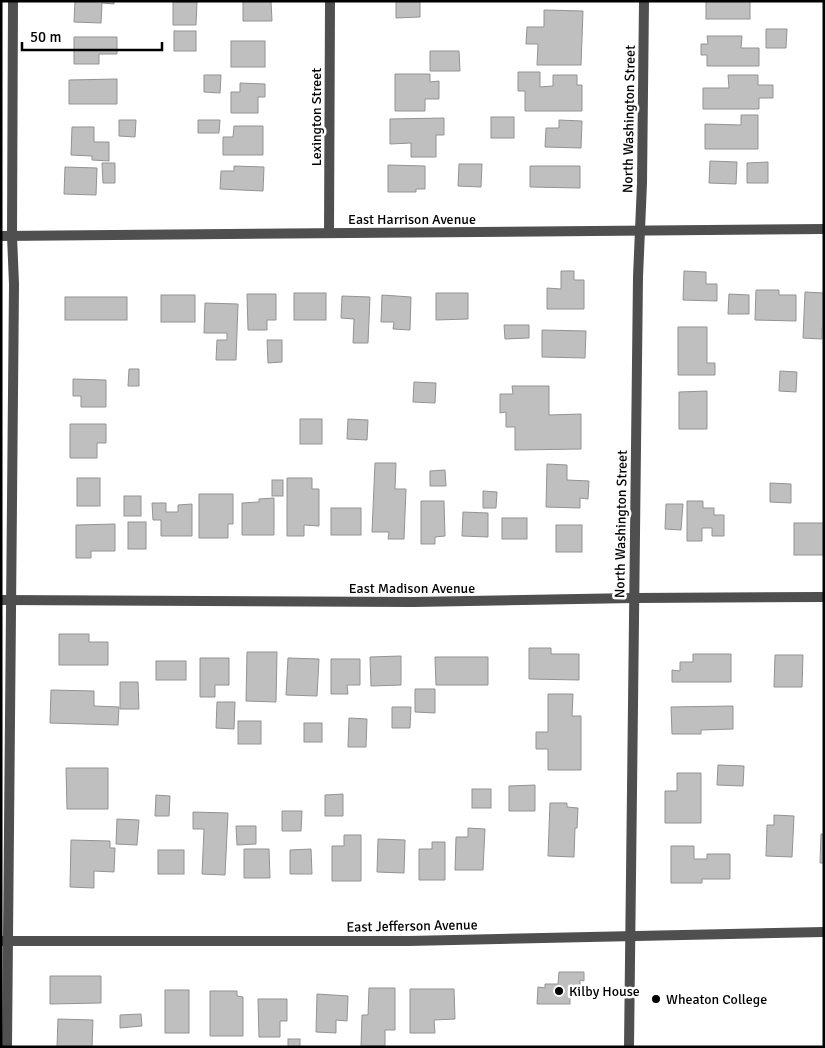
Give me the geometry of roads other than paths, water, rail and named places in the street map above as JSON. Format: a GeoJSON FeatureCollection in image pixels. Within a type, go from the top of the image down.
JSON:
{"type":"FeatureCollection","features":[{"type":"Feature","properties":{"kind":"street"},"geometry":{"type":"LineString","coordinates":[[7,1047],[5,941],[6,600],[14,284],[6,236],[14,1]]}},
{"type":"Feature","properties":{"kind":"street","name":"Lexington Street"},"geometry":{"type":"LineString","coordinates":[[329,233],[330,1]]}},
{"type":"Feature","properties":{"kind":"street","name":"North Washington Street"},"geometry":{"type":"LineString","coordinates":[[629,1047],[644,1]]}},
{"type":"Feature","properties":{"kind":"street","name":"East Harrison Avenue"},"geometry":{"type":"LineString","coordinates":[[6,236],[824,230]]}},
{"type":"Feature","properties":{"kind":"street","name":"East Madison Avenue"},"geometry":{"type":"LineString","coordinates":[[6,600],[414,602],[824,597]]}},
{"type":"Feature","properties":{"kind":"street","name":"East Jefferson Avenue"},"geometry":{"type":"LineString","coordinates":[[5,941],[410,941],[824,932]]}},
{"type":"Feature","properties":{"kind":"place","name":"Kilby House"},"geometry":{"type":"Point","coordinates":[559,991]}},
{"type":"Feature","properties":{"kind":"place","name":"Wheaton College"},"geometry":{"type":"Point","coordinates":[656,999]}}]}
